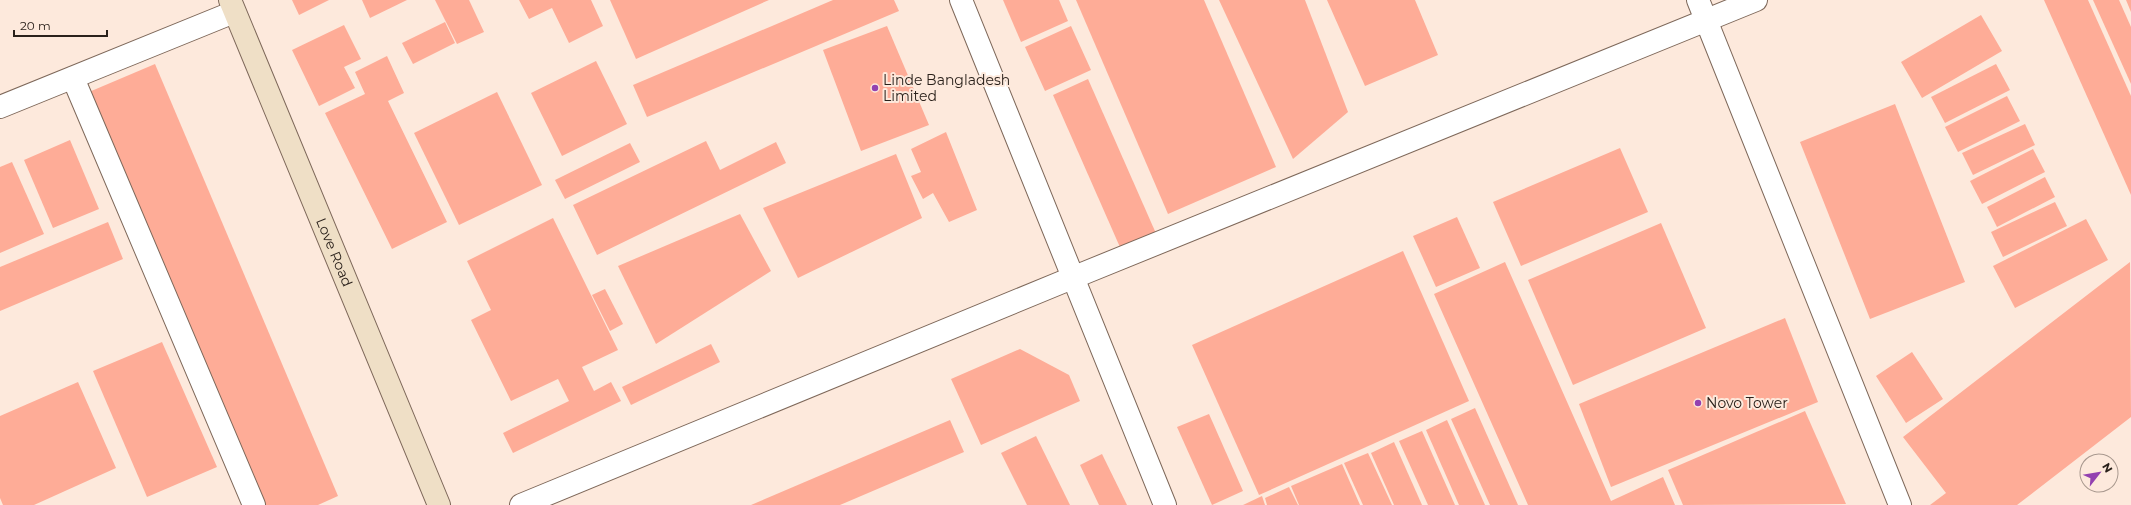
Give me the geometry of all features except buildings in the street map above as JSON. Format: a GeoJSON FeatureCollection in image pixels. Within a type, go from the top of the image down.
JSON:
{"type":"FeatureCollection","features":[{"type":"Feature","properties":{"kind":"main road","name":"Love Road"},"geometry":{"type":"LineString","coordinates":[[232,6],[439,505]]}},
{"type":"Feature","properties":{"kind":"street"},"geometry":{"type":"LineString","coordinates":[[961,0],[1072,278],[1165,505]]}},
{"type":"Feature","properties":{"kind":"street"},"geometry":{"type":"LineString","coordinates":[[1698,0],[1900,505]]}},
{"type":"Feature","properties":{"kind":"street"},"geometry":{"type":"LineString","coordinates":[[521,505],[1072,278],[1756,0]]}},
{"type":"Feature","properties":{"kind":"street"},"geometry":{"type":"LineString","coordinates":[[0,107],[74,78],[232,6]]}},
{"type":"Feature","properties":{"kind":"street"},"geometry":{"type":"LineString","coordinates":[[74,78],[254,505]]}},
{"type":"Feature","properties":{"kind":"place","name":"Linde Bangladesh Limited"},"geometry":{"type":"Point","coordinates":[875,88]}},
{"type":"Feature","properties":{"kind":"place","name":"Novo Tower"},"geometry":{"type":"Point","coordinates":[1698,403]}}]}
